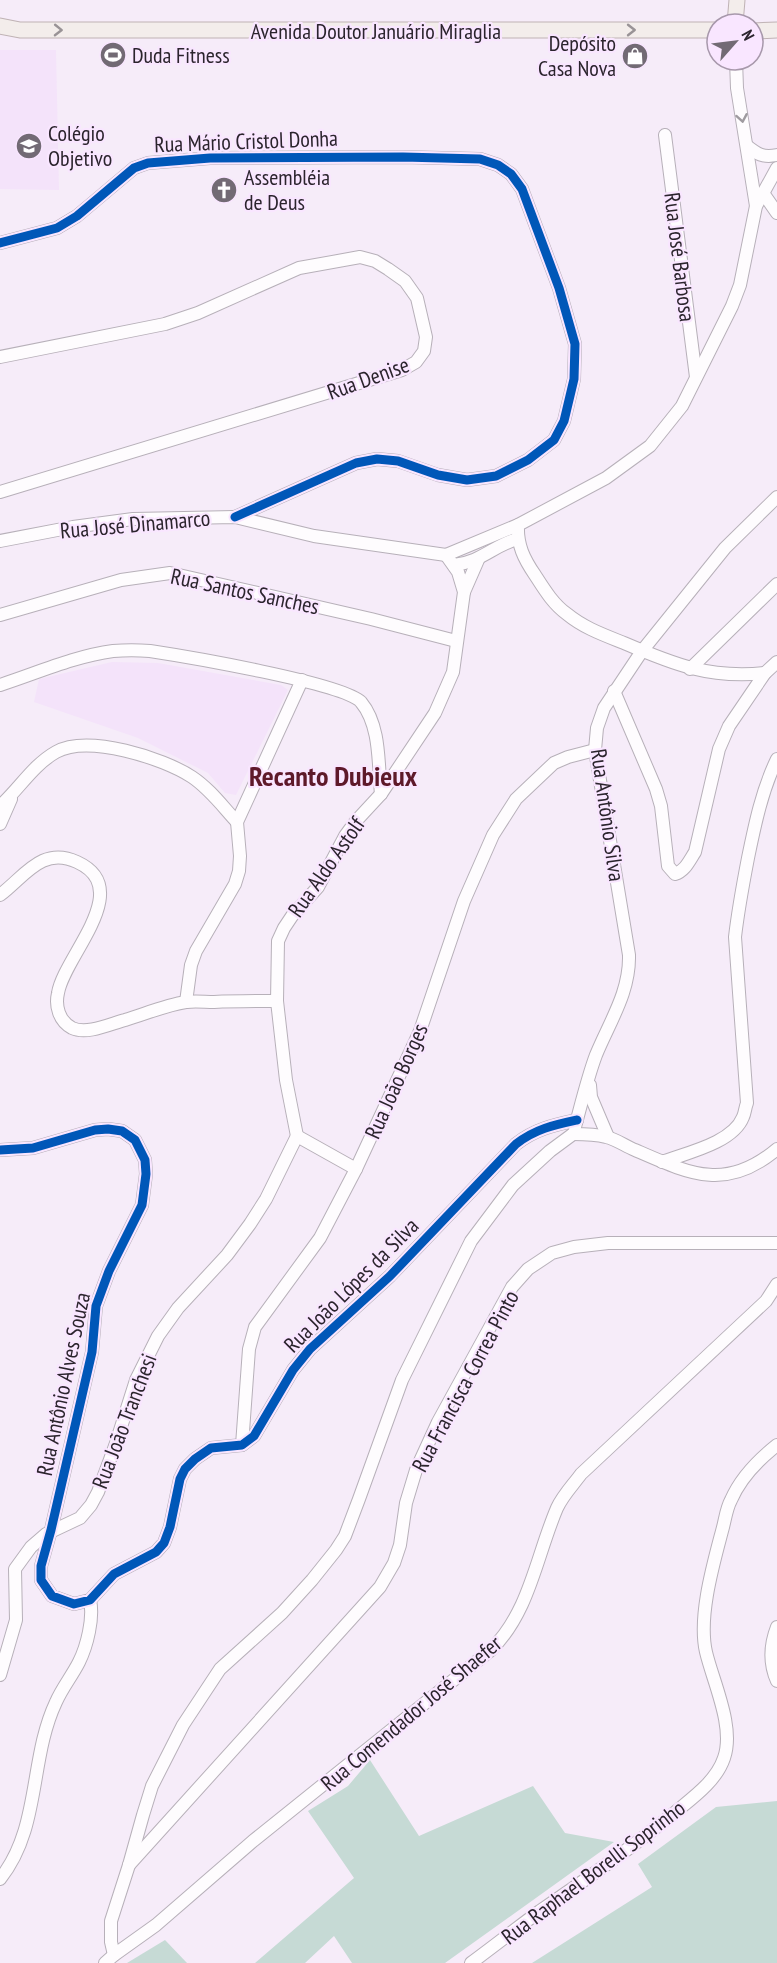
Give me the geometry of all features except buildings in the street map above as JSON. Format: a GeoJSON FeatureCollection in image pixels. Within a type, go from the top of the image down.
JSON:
{"type":"FeatureCollection","features":[{"type":"Feature","properties":{"kind":"main road","name":"Avenida Doutor Januário Miraglia"},"geometry":{"type":"LineString","coordinates":[[0,26],[20,30],[705,30]]}},
{"type":"Feature","properties":{"kind":"main road"},"geometry":{"type":"LineString","coordinates":[[0,37],[20,30]]}},
{"type":"Feature","properties":{"kind":"street"},"geometry":{"type":"LineString","coordinates":[[736,72],[756,207]]}},
{"type":"Feature","properties":{"kind":"street","name":"Rua José Barbosa"},"geometry":{"type":"LineString","coordinates":[[664,135],[696,378]]}},
{"type":"Feature","properties":{"kind":"street"},"geometry":{"type":"LineString","coordinates":[[747,146],[763,156],[777,155]]}},
{"type":"Feature","properties":{"kind":"street","name":"Rua Mário Cristol Donha"},"geometry":{"type":"LineString","coordinates":[[0,243],[57,228],[77,216],[135,168],[148,163],[210,158],[480,159],[498,165],[511,174],[522,189],[559,288],[575,344],[574,379],[564,421],[554,440],[528,460],[496,477],[467,480],[438,475],[398,461],[377,459],[357,463],[235,517]]}},
{"type":"Feature","properties":{"kind":"street"},"geometry":{"type":"LineString","coordinates":[[450,560],[606,477],[650,446],[682,406],[732,306],[740,285],[756,207],[777,168]]}},
{"type":"Feature","properties":{"kind":"street"},"geometry":{"type":"LineString","coordinates":[[763,193],[777,213]]}},
{"type":"Feature","properties":{"kind":"street","name":"Rua Denise"},"geometry":{"type":"LineString","coordinates":[[0,357],[165,324],[198,313],[299,267],[360,257],[375,261],[405,281],[417,298],[426,337],[424,351],[416,363],[402,370],[0,492]]}},
{"type":"Feature","properties":{"kind":"street","name":"Rua Antônio Silva"},"geometry":{"type":"LineString","coordinates":[[573,1134],[595,1058],[625,990],[630,972],[595,750],[597,728],[604,708],[642,651],[725,548],[777,497]]}},
{"type":"Feature","properties":{"kind":"street","name":"Rua José Dinamarco"},"geometry":{"type":"LineString","coordinates":[[0,541],[73,527],[133,519],[235,517],[314,536],[450,560]]}},
{"type":"Feature","properties":{"kind":"street"},"geometry":{"type":"LineString","coordinates":[[519,525],[517,539],[531,570],[549,596],[565,613],[583,626],[690,669],[722,674],[765,673]]}},
{"type":"Feature","properties":{"kind":"street"},"geometry":{"type":"LineString","coordinates":[[450,560],[477,560],[502,544],[517,539]]}},
{"type":"Feature","properties":{"kind":"street","name":"Rua Aldo Astolf"},"geometry":{"type":"LineString","coordinates":[[297,1136],[286,1080],[277,1001],[278,941],[284,928],[318,887],[345,836],[381,794],[435,713],[453,672],[464,592],[462,580],[450,560]]}},
{"type":"Feature","properties":{"kind":"street"},"geometry":{"type":"LineString","coordinates":[[464,592],[477,560]]}},
{"type":"Feature","properties":{"kind":"street","name":"Rua Santos Sanches"},"geometry":{"type":"LineString","coordinates":[[0,615],[121,580],[170,573],[456,641]]}},
{"type":"Feature","properties":{"kind":"street"},"geometry":{"type":"LineString","coordinates":[[690,669],[777,584]]}},
{"type":"Feature","properties":{"kind":"street"},"geometry":{"type":"LineString","coordinates":[[0,684],[114,651],[148,651],[302,680],[360,701],[375,728],[381,794]]}},
{"type":"Feature","properties":{"kind":"street"},"geometry":{"type":"LineString","coordinates":[[614,691],[657,789],[668,866],[675,874],[685,867],[695,852],[719,749],[729,726],[765,673],[777,662]]}},
{"type":"Feature","properties":{"kind":"street"},"geometry":{"type":"LineString","coordinates":[[186,1002],[191,965],[196,951],[235,884],[239,871],[237,822],[302,680]]}},
{"type":"Feature","properties":{"kind":"street"},"geometry":{"type":"LineString","coordinates":[[0,806],[42,761],[58,751],[77,746],[101,746],[119,749],[174,767],[193,778],[212,794],[237,822]]}},
{"type":"Feature","properties":{"kind":"street","name":"Rua João Borges"},"geometry":{"type":"LineString","coordinates":[[242,1445],[249,1349],[255,1327],[320,1238],[356,1169],[420,1031],[464,901],[493,835],[516,799],[554,763],[595,750]]}},
{"type":"Feature","properties":{"kind":"street"},"geometry":{"type":"LineString","coordinates":[[662,1162],[723,1138],[743,1118],[747,1103],[735,937],[737,914],[756,817],[767,778],[777,759]]}},
{"type":"Feature","properties":{"kind":"street"},"geometry":{"type":"LineString","coordinates":[[0,824],[12,795]]}},
{"type":"Feature","properties":{"kind":"street"},"geometry":{"type":"LineString","coordinates":[[0,895],[34,865],[56,856],[79,863],[92,872],[98,884],[100,897],[96,917],[72,960],[57,994],[57,1008],[63,1021],[73,1029],[90,1030],[186,1002],[277,1001]]}},
{"type":"Feature","properties":{"kind":"street"},"geometry":{"type":"LineString","coordinates":[[589,1081],[591,1098],[608,1137]]}},
{"type":"Feature","properties":{"kind":"street","name":"Rua João Lópes da Silva"},"geometry":{"type":"LineString","coordinates":[[242,1445],[259,1430],[293,1370],[310,1349],[390,1276],[516,1144],[530,1133],[546,1126],[577,1120]]}},
{"type":"Feature","properties":{"kind":"street","name":"Rua Antônio Alves Souza"},"geometry":{"type":"LineString","coordinates":[[0,1150],[33,1148],[108,1128],[122,1131],[135,1140],[145,1160],[146,1174],[142,1205],[109,1271],[96,1306],[92,1352],[40,1575],[45,1587],[57,1599],[74,1604],[90,1600]]}},
{"type":"Feature","properties":{"kind":"street"},"geometry":{"type":"LineString","coordinates":[[109,1959],[111,1921],[152,1786],[172,1745],[199,1698],[220,1669],[282,1613],[312,1580],[345,1536],[402,1380],[471,1241],[513,1185],[550,1151],[573,1134],[608,1137],[662,1162],[692,1172],[720,1176],[735,1174],[750,1168],[777,1149]]}},
{"type":"Feature","properties":{"kind":"street"},"geometry":{"type":"LineString","coordinates":[[297,1136],[356,1169]]}},
{"type":"Feature","properties":{"kind":"street","name":"Rua João Tranchesi"},"geometry":{"type":"LineString","coordinates":[[0,1675],[16,1620],[15,1569],[32,1547],[51,1530],[80,1518],[91,1505],[98,1492],[136,1380],[158,1336],[178,1308],[228,1255],[250,1224],[266,1199],[297,1136]]}},
{"type":"Feature","properties":{"kind":"street","name":"Rua Francisca Correa Pinto"},"geometry":{"type":"LineString","coordinates":[[129,1865],[380,1587],[394,1563],[416,1470],[438,1422],[512,1287],[528,1269],[552,1253],[574,1247],[608,1243],[777,1243]]}},
{"type":"Feature","properties":{"kind":"street","name":"Rua Comendador José Shaefer"},"geometry":{"type":"LineString","coordinates":[[109,1959],[156,1925],[254,1841],[491,1650],[504,1637],[526,1597],[558,1507],[568,1491],[582,1474],[766,1301],[777,1284]]}},
{"type":"Feature","properties":{"kind":"street"},"geometry":{"type":"LineString","coordinates":[[0,1879],[18,1852],[24,1834],[48,1721],[57,1700],[80,1661],[88,1631],[90,1600],[114,1574],[156,1552],[164,1543],[170,1527],[180,1479],[185,1469],[211,1448],[242,1445]]}},
{"type":"Feature","properties":{"kind":"street","name":"Rua Raphael Borelli Soprinho"},"geometry":{"type":"LineString","coordinates":[[471,1963],[638,1843],[700,1792],[718,1771],[725,1757],[727,1739],[724,1718],[705,1650],[704,1630],[711,1572],[730,1501],[760,1458],[777,1445]]}},
{"type":"Feature","properties":{"kind":"street"},"geometry":{"type":"LineString","coordinates":[[777,1627],[771,1648],[773,1673],[777,1681]]}},
{"type":"Feature","properties":{"kind":"shaded area","name":"Colégio Objetivo"},"geometry":{"type":"Polygon","coordinates":[[[0,50],[56,50],[59,190],[0,189],[0,50]]]}},
{"type":"Feature","properties":{"kind":"shaded area"},"geometry":{"type":"Polygon","coordinates":[[[112,662],[158,663],[281,685],[288,690],[236,795],[225,793],[208,773],[138,738],[34,702],[39,679],[112,662]]]}},
{"type":"Feature","properties":{"kind":"shaded area"},"geometry":{"type":"Polygon","coordinates":[[[370,1760],[419,1836],[533,1786],[565,1833],[614,1842],[445,1963],[352,1963],[334,1936],[305,1963],[255,1963],[354,1878],[308,1811],[348,1786],[370,1760]]]}},
{"type":"Feature","properties":{"kind":"shaded area"},"geometry":{"type":"Polygon","coordinates":[[[777,1801],[777,1963],[532,1963],[652,1887],[638,1864],[716,1807],[777,1801]]]}},
{"type":"Feature","properties":{"kind":"shaded area"},"geometry":{"type":"Polygon","coordinates":[[[165,1940],[187,1963],[127,1963],[165,1940]]]}},
{"type":"Feature","properties":{"kind":"cycle path"},"geometry":{"type":"LineString","coordinates":[[0,243],[57,228],[77,216],[134,168],[148,163],[210,158],[480,159],[498,165],[511,174],[522,189],[559,288],[575,344],[574,379],[564,421],[554,440],[528,460],[496,476],[467,480],[438,475],[398,461],[377,459],[356,463],[235,517]]}},
{"type":"Feature","properties":{"kind":"cycle path"},"geometry":{"type":"LineString","coordinates":[[0,1150],[33,1148],[95,1130],[108,1129],[122,1131],[135,1140],[145,1160],[146,1174],[142,1205],[109,1271],[96,1306],[92,1352],[41,1566],[41,1580],[52,1596],[74,1604],[90,1600],[114,1574],[156,1552],[164,1543],[170,1527],[180,1479],[185,1469],[211,1448],[242,1445],[254,1436],[293,1370],[310,1349],[390,1276],[516,1144],[538,1131],[577,1120]]}},
{"type":"Feature","properties":{"kind":"place","name":"Duda Fitness"},"geometry":{"type":"Point","coordinates":[113,55]}},
{"type":"Feature","properties":{"kind":"place","name":"Depósito Casa Nova"},"geometry":{"type":"Point","coordinates":[635,56]}},
{"type":"Feature","properties":{"kind":"place","name":"Colégio Objetivo"},"geometry":{"type":"Point","coordinates":[29,146]}},
{"type":"Feature","properties":{"kind":"place","name":"Assembléia de Deus"},"geometry":{"type":"Point","coordinates":[224,190]}},
{"type":"Feature","properties":{"kind":"district","name":"Recanto Dubieux"},"geometry":{"type":"Point","coordinates":[333,775]}}]}
